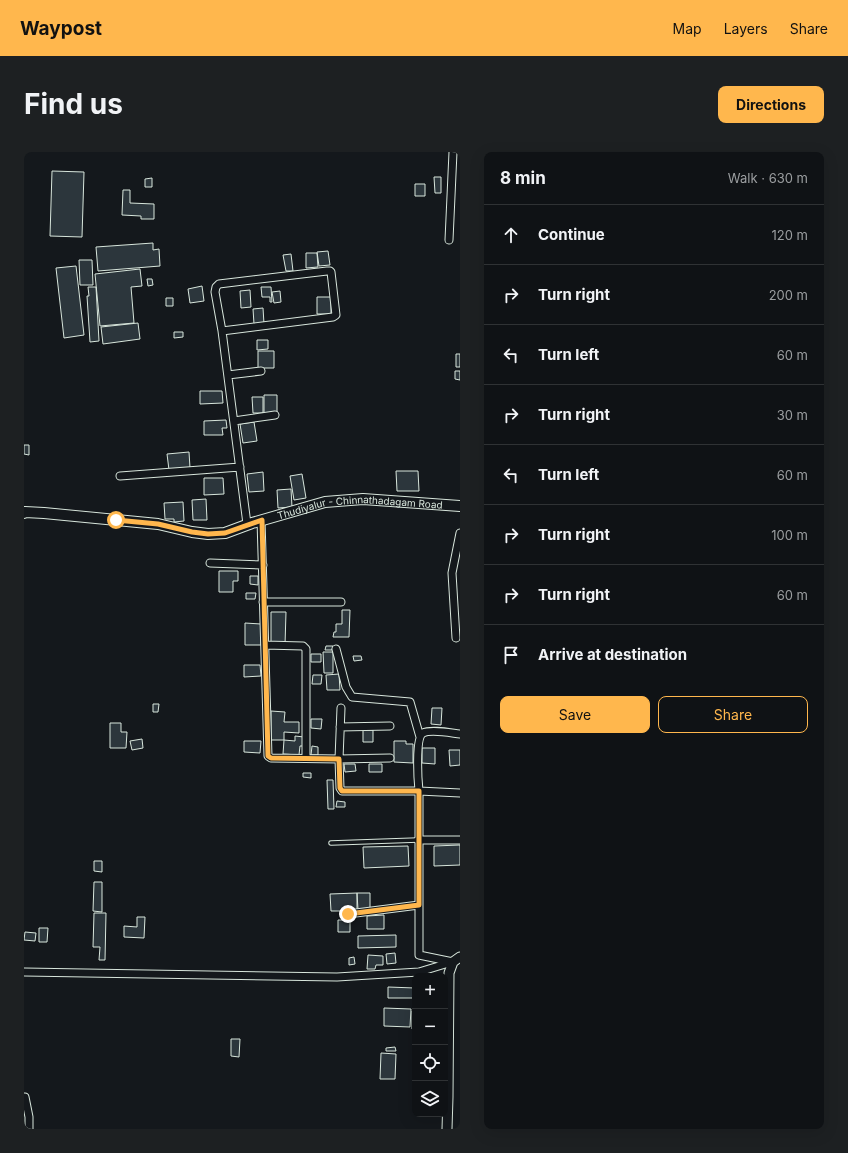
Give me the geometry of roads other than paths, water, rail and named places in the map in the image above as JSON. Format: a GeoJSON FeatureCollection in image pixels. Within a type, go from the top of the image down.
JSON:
{"type":"FeatureCollection","features":[{"type":"Feature","properties":{"kind":"main road","name":"Thudiyalur - Chinnathadagam Road"},"geometry":{"type":"LineString","coordinates":[[24,513],[44,513],[158,524],[208,534],[225,533],[247,524],[325,502],[363,499],[460,506]]}},
{"type":"Feature","properties":{"kind":"street"},"geometry":{"type":"LineString","coordinates":[[449,240],[453,152]]}},
{"type":"Feature","properties":{"kind":"street"},"geometry":{"type":"LineString","coordinates":[[222,331],[333,317],[336,315],[332,272],[330,270],[219,284],[216,287],[215,292],[222,331],[247,524]]}},
{"type":"Feature","properties":{"kind":"street"},"geometry":{"type":"LineString","coordinates":[[228,375],[261,371]]}},
{"type":"Feature","properties":{"kind":"street"},"geometry":{"type":"LineString","coordinates":[[234,421],[275,415]]}},
{"type":"Feature","properties":{"kind":"street"},"geometry":{"type":"LineString","coordinates":[[120,476],[240,467]]}},
{"type":"Feature","properties":{"kind":"street"},"geometry":{"type":"LineString","coordinates":[[262,520],[268,756],[271,758],[390,758]]}},
{"type":"Feature","properties":{"kind":"street"},"geometry":{"type":"LineString","coordinates":[[456,638],[452,573],[460,533]]}},
{"type":"Feature","properties":{"kind":"street"},"geometry":{"type":"LineString","coordinates":[[210,563],[262,565]]}},
{"type":"Feature","properties":{"kind":"street"},"geometry":{"type":"LineString","coordinates":[[264,602],[341,602]]}},
{"type":"Feature","properties":{"kind":"street"},"geometry":{"type":"LineString","coordinates":[[265,646],[303,646],[306,648],[306,758]]}},
{"type":"Feature","properties":{"kind":"street"},"geometry":{"type":"LineString","coordinates":[[336,649],[346,687],[352,697],[410,702],[420,737]]}},
{"type":"Feature","properties":{"kind":"street"},"geometry":{"type":"LineString","coordinates":[[341,708],[339,759],[340,788],[342,791],[419,791],[460,793]]}},
{"type":"Feature","properties":{"kind":"street"},"geometry":{"type":"LineString","coordinates":[[340,727],[390,726]]}},
{"type":"Feature","properties":{"kind":"street"},"geometry":{"type":"LineString","coordinates":[[457,959],[419,954],[418,742],[423,733],[432,732],[460,734]]}},
{"type":"Feature","properties":{"kind":"street"},"geometry":{"type":"LineString","coordinates":[[418,840],[460,840]]}},
{"type":"Feature","properties":{"kind":"street"},"geometry":{"type":"LineString","coordinates":[[348,914],[419,905]]}},
{"type":"Feature","properties":{"kind":"street"},"geometry":{"type":"LineString","coordinates":[[24,972],[337,977],[419,972],[457,959]]}},
{"type":"Feature","properties":{"kind":"street"},"geometry":{"type":"LineString","coordinates":[[447,1129],[449,973],[457,959]]}},
{"type":"Feature","properties":{"kind":"street"},"geometry":{"type":"LineString","coordinates":[[24,1097],[29,1117],[29,1129]]}},
{"type":"Feature","properties":{"kind":"lane"},"geometry":{"type":"LineString","coordinates":[[331,843],[418,840]]}}]}
